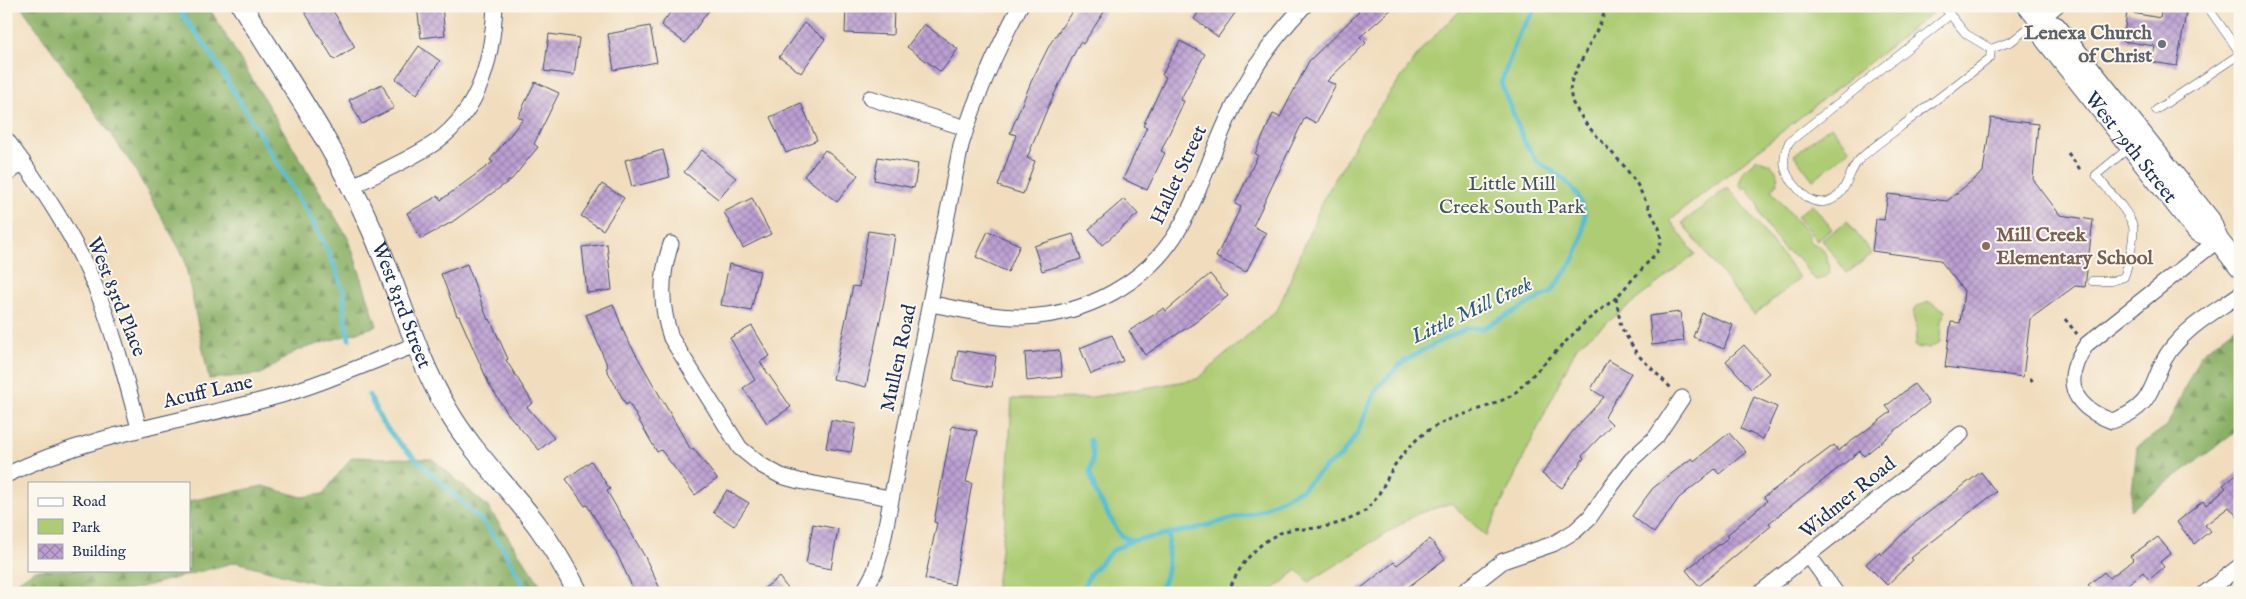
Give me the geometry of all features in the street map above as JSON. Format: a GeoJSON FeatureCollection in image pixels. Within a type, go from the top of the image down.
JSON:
{"type":"FeatureCollection","features":[{"type":"Feature","properties":{"kind":"street","name":"West 83rd Street"},"geometry":{"type":"LineString","coordinates":[[242,6],[302,102],[351,187],[375,236],[446,409],[462,433],[537,525],[561,559],[578,593]]}},
{"type":"Feature","properties":{"kind":"street"},"geometry":{"type":"LineString","coordinates":[[351,187],[436,142],[461,118],[476,96],[487,68],[494,34],[495,6]]}},
{"type":"Feature","properties":{"kind":"street","name":"Mullen Road"},"geometry":{"type":"LineString","coordinates":[[863,593],[875,571],[881,551],[890,498],[931,304],[947,211],[966,128],[996,51],[1020,6]]}},
{"type":"Feature","properties":{"kind":"street","name":"Hallet Street"},"geometry":{"type":"LineString","coordinates":[[931,304],[1005,316],[1040,316],[1090,304],[1135,278],[1160,254],[1178,230],[1190,208],[1231,112],[1255,66],[1282,28],[1304,6]]}},
{"type":"Feature","properties":{"kind":"street"},"geometry":{"type":"LineString","coordinates":[[2034,13],[2056,6]]}},
{"type":"Feature","properties":{"kind":"street","name":"West 79th Street"},"geometry":{"type":"LineString","coordinates":[[2034,13],[2045,39],[2197,230],[2218,240]]}},
{"type":"Feature","properties":{"kind":"street","name":"West 79th Street"},"geometry":{"type":"LineString","coordinates":[[2034,13],[2056,27],[2070,44],[2210,220],[2218,240],[2240,268]]}},
{"type":"Feature","properties":{"kind":"street"},"geometry":{"type":"LineString","coordinates":[[870,98],[966,128]]}},
{"type":"Feature","properties":{"kind":"street","name":"West 83rd Place"},"geometry":{"type":"LineString","coordinates":[[6,139],[67,229],[94,285],[118,351],[139,428]]}},
{"type":"Feature","properties":{"kind":"street"},"geometry":{"type":"LineString","coordinates":[[6,175],[23,162]]}},
{"type":"Feature","properties":{"kind":"street"},"geometry":{"type":"LineString","coordinates":[[2218,240],[2087,344],[2077,358],[2072,371],[2074,390],[2081,405],[2096,415],[2112,421],[2137,410],[2145,401],[2177,341],[2240,294]]}},
{"type":"Feature","properties":{"kind":"street"},"geometry":{"type":"LineString","coordinates":[[671,244],[664,265],[661,289],[664,318],[671,338],[740,448],[761,465],[781,476],[890,498]]}},
{"type":"Feature","properties":{"kind":"street","name":"Acuff Lane"},"geometry":{"type":"LineString","coordinates":[[6,475],[62,452],[139,428],[273,398],[418,344]]}},
{"type":"Feature","properties":{"kind":"street"},"geometry":{"type":"LineString","coordinates":[[1462,593],[1503,562],[1553,544],[1575,532],[1590,517],[1632,460],[1656,437],[1682,398]]}},
{"type":"Feature","properties":{"kind":"street","name":"Widmer Road"},"geometry":{"type":"LineString","coordinates":[[1760,593],[1961,434]]}},
{"type":"Feature","properties":{"kind":"street"},"geometry":{"type":"LineString","coordinates":[[1808,556],[1836,593]]}},
{"type":"Feature","properties":{"kind":"street"},"geometry":{"type":"LineString","coordinates":[[2206,593],[2240,566]]}},
{"type":"Feature","properties":{"kind":"lane"},"geometry":{"type":"LineString","coordinates":[[1943,6],[1966,34],[1991,49]]}},
{"type":"Feature","properties":{"kind":"lane"},"geometry":{"type":"LineString","coordinates":[[2156,110],[2240,54],[2207,6]]}},
{"type":"Feature","properties":{"kind":"lane"},"geometry":{"type":"LineString","coordinates":[[1991,49],[2012,40],[2034,13]]}},
{"type":"Feature","properties":{"kind":"lane"},"geometry":{"type":"LineString","coordinates":[[1950,15],[1789,142],[1783,165],[1788,178],[1806,198],[1818,202],[1829,201],[1838,195],[1846,186],[1859,160],[1990,58],[1991,49]]}},
{"type":"Feature","properties":{"kind":"lane"},"geometry":{"type":"LineString","coordinates":[[2092,281],[2118,280],[2124,277],[2128,266],[2133,227],[2128,216],[2096,175],[2130,147]]}},
{"type":"Feature","properties":{"kind":"path"},"geometry":{"type":"LineString","coordinates":[[1228,593],[1240,567],[1252,552],[1282,532],[1295,528],[1333,524],[1352,519],[1365,511],[1402,456],[1424,434],[1451,418],[1504,400],[1515,393],[1585,322],[1616,298],[1657,252],[1661,242],[1660,230],[1631,175],[1586,124],[1572,102],[1570,90],[1572,79],[1602,20],[1606,6]]}},
{"type":"Feature","properties":{"kind":"path"},"geometry":{"type":"LineString","coordinates":[[2068,153],[2082,172]]}},
{"type":"Feature","properties":{"kind":"path"},"geometry":{"type":"LineString","coordinates":[[1616,298],[1621,327],[1637,354],[1682,398]]}},
{"type":"Feature","properties":{"kind":"path"},"geometry":{"type":"LineString","coordinates":[[2066,319],[2077,335]]}},
{"type":"Feature","properties":{"kind":"path"},"geometry":{"type":"LineString","coordinates":[[2030,378],[2035,384]]}},
{"type":"Feature","properties":{"kind":"green space"},"geometry":{"type":"Polygon","coordinates":[[[21,6],[208,6],[349,240],[377,326],[296,351],[261,374],[209,379],[184,257],[133,166],[21,6]]]}},
{"type":"Feature","properties":{"kind":"green space","name":"Little Mill Creek South Park"},"geometry":{"type":"Polygon","coordinates":[[[1465,6],[1941,6],[1670,220],[1695,254],[1577,346],[1486,536],[1451,503],[1417,514],[1309,582],[1297,570],[1269,593],[995,593],[1005,522],[1012,399],[1087,398],[1197,379],[1278,309],[1323,200],[1364,129],[1425,45],[1465,6]]]}},
{"type":"Feature","properties":{"kind":"green space"},"geometry":{"type":"Polygon","coordinates":[[[1831,126],[1850,150],[1813,180],[1794,155],[1831,126]]]}},
{"type":"Feature","properties":{"kind":"green space"},"geometry":{"type":"Polygon","coordinates":[[[1757,159],[1770,164],[1778,173],[1777,184],[1772,190],[1774,194],[1809,235],[1809,241],[1824,251],[1830,268],[1827,276],[1824,278],[1816,280],[1810,275],[1799,258],[1785,251],[1760,214],[1757,201],[1750,194],[1748,188],[1742,188],[1739,184],[1743,171],[1757,159]]]}},
{"type":"Feature","properties":{"kind":"green space"},"geometry":{"type":"Polygon","coordinates":[[[1728,187],[1800,278],[1754,315],[1682,223],[1728,187]]]}},
{"type":"Feature","properties":{"kind":"green space"},"geometry":{"type":"Polygon","coordinates":[[[1812,204],[1832,229],[1817,241],[1797,216],[1812,204]]]}},
{"type":"Feature","properties":{"kind":"green space"},"geometry":{"type":"Polygon","coordinates":[[[1847,221],[1872,254],[1847,273],[1822,240],[1847,221]]]}},
{"type":"Feature","properties":{"kind":"green space"},"geometry":{"type":"Polygon","coordinates":[[[1929,302],[1946,311],[1941,321],[1940,342],[1929,348],[1918,348],[1915,346],[1917,328],[1913,313],[1915,307],[1929,302]]]}},
{"type":"Feature","properties":{"kind":"green space"},"geometry":{"type":"Polygon","coordinates":[[[2240,323],[2240,429],[2130,510],[2137,447],[2167,426],[2201,354],[2240,323]]]}},
{"type":"Feature","properties":{"kind":"green space"},"geometry":{"type":"Polygon","coordinates":[[[352,457],[432,459],[487,506],[546,593],[328,593],[319,584],[236,562],[119,593],[6,593],[16,583],[32,572],[190,572],[190,501],[263,486],[302,497],[323,494],[352,457]]]}},
{"type":"Feature","properties":{"kind":"building"},"geometry":{"type":"Polygon","coordinates":[[[301,6],[330,6],[355,47],[334,60],[301,6]]]}},
{"type":"Feature","properties":{"kind":"building"},"geometry":{"type":"Polygon","coordinates":[[[417,6],[442,6],[445,35],[421,38],[417,6]]]}},
{"type":"Feature","properties":{"kind":"building"},"geometry":{"type":"Polygon","coordinates":[[[675,6],[712,6],[685,43],[661,25],[675,6]]]}},
{"type":"Feature","properties":{"kind":"building"},"geometry":{"type":"Polygon","coordinates":[[[846,6],[894,8],[893,35],[845,33],[846,6]]]}},
{"type":"Feature","properties":{"kind":"building"},"geometry":{"type":"Polygon","coordinates":[[[1076,6],[1108,6],[1083,44],[1080,42],[1048,107],[1027,158],[1035,161],[1023,194],[998,186],[1016,135],[1010,133],[1031,82],[1050,44],[1076,6]]]}},
{"type":"Feature","properties":{"kind":"building"},"geometry":{"type":"Polygon","coordinates":[[[1203,6],[1240,6],[1218,37],[1194,19],[1203,6]]]}},
{"type":"Feature","properties":{"kind":"building"},"geometry":{"type":"Polygon","coordinates":[[[1353,6],[1395,6],[1360,37],[1366,43],[1327,81],[1336,85],[1316,123],[1305,117],[1253,226],[1266,233],[1246,272],[1216,257],[1241,207],[1235,204],[1258,155],[1255,154],[1273,114],[1280,117],[1309,61],[1359,12],[1353,6]]]}},
{"type":"Feature","properties":{"kind":"building"},"geometry":{"type":"Polygon","coordinates":[[[2162,6],[2187,6],[2177,66],[2152,62],[2155,46],[2123,41],[2127,12],[2160,18],[2162,6]]]}},
{"type":"Feature","properties":{"kind":"building"},"geometry":{"type":"Polygon","coordinates":[[[804,23],[825,39],[801,73],[779,57],[804,23]]]}},
{"type":"Feature","properties":{"kind":"building"},"geometry":{"type":"Polygon","coordinates":[[[924,24],[958,49],[941,72],[907,47],[924,24]]]}},
{"type":"Feature","properties":{"kind":"building"},"geometry":{"type":"Polygon","coordinates":[[[650,26],[657,62],[614,70],[608,34],[650,26]]]}},
{"type":"Feature","properties":{"kind":"building"},"geometry":{"type":"Polygon","coordinates":[[[549,34],[579,38],[574,75],[544,71],[549,34]]]}},
{"type":"Feature","properties":{"kind":"building"},"geometry":{"type":"Polygon","coordinates":[[[1180,41],[1205,54],[1180,100],[1184,101],[1161,151],[1165,153],[1147,190],[1123,179],[1147,127],[1143,126],[1166,77],[1162,75],[1180,41]]]}},
{"type":"Feature","properties":{"kind":"building"},"geometry":{"type":"Polygon","coordinates":[[[419,46],[440,61],[417,94],[396,79],[419,46]]]}},
{"type":"Feature","properties":{"kind":"building"},"geometry":{"type":"Polygon","coordinates":[[[535,82],[559,93],[534,144],[538,147],[512,179],[452,222],[421,239],[407,213],[438,196],[441,200],[493,162],[490,160],[523,119],[518,117],[535,82]]]}},
{"type":"Feature","properties":{"kind":"building"},"geometry":{"type":"Polygon","coordinates":[[[382,84],[394,108],[362,124],[349,100],[382,84]]]}},
{"type":"Feature","properties":{"kind":"building"},"geometry":{"type":"Polygon","coordinates":[[[801,103],[817,140],[786,153],[770,117],[801,103]]]}},
{"type":"Feature","properties":{"kind":"building","name":"Mill Creek Elementary School"},"geometry":{"type":"Polygon","coordinates":[[[1991,118],[2038,124],[2033,179],[2060,215],[2093,220],[2085,287],[2075,286],[2030,319],[2023,377],[1945,367],[1951,322],[1960,323],[1964,291],[1940,260],[1872,251],[1876,219],[1884,220],[1888,194],[1947,201],[1983,172],[1991,118]]]}},
{"type":"Feature","properties":{"kind":"building"},"geometry":{"type":"Polygon","coordinates":[[[663,150],[670,177],[632,187],[625,160],[663,150]]]}},
{"type":"Feature","properties":{"kind":"building"},"geometry":{"type":"Polygon","coordinates":[[[702,150],[736,178],[718,199],[684,172],[702,150]]]}},
{"type":"Feature","properties":{"kind":"building"},"geometry":{"type":"Polygon","coordinates":[[[825,150],[858,175],[837,202],[804,176],[825,150]]]}},
{"type":"Feature","properties":{"kind":"building"},"geometry":{"type":"Polygon","coordinates":[[[878,157],[918,164],[914,188],[874,180],[878,157]]]}},
{"type":"Feature","properties":{"kind":"building"},"geometry":{"type":"Polygon","coordinates":[[[602,184],[624,198],[603,230],[581,216],[602,184]]]}},
{"type":"Feature","properties":{"kind":"building"},"geometry":{"type":"Polygon","coordinates":[[[752,198],[771,234],[743,248],[724,212],[752,198]]]}},
{"type":"Feature","properties":{"kind":"building"},"geometry":{"type":"Polygon","coordinates":[[[1124,199],[1138,214],[1102,245],[1089,229],[1124,199]]]}},
{"type":"Feature","properties":{"kind":"building"},"geometry":{"type":"Polygon","coordinates":[[[868,231],[895,235],[888,282],[866,387],[833,379],[853,286],[859,287],[868,231]]]}},
{"type":"Feature","properties":{"kind":"building"},"geometry":{"type":"Polygon","coordinates":[[[988,231],[1020,245],[1008,272],[976,257],[988,231]]]}},
{"type":"Feature","properties":{"kind":"building"},"geometry":{"type":"Polygon","coordinates":[[[1073,234],[1081,259],[1042,271],[1034,246],[1073,234]]]}},
{"type":"Feature","properties":{"kind":"building"},"geometry":{"type":"Polygon","coordinates":[[[607,244],[612,290],[587,293],[582,247],[607,244]]]}},
{"type":"Feature","properties":{"kind":"building"},"geometry":{"type":"Polygon","coordinates":[[[467,264],[488,320],[490,319],[508,359],[506,360],[533,403],[527,407],[554,438],[539,450],[508,414],[489,384],[459,316],[457,316],[441,274],[467,264]]]}},
{"type":"Feature","properties":{"kind":"building"},"geometry":{"type":"Polygon","coordinates":[[[729,264],[760,271],[751,311],[721,305],[729,264]]]}},
{"type":"Feature","properties":{"kind":"building"},"geometry":{"type":"Polygon","coordinates":[[[1210,274],[1228,296],[1196,322],[1145,355],[1129,331],[1164,308],[1166,311],[1210,274]]]}},
{"type":"Feature","properties":{"kind":"building"},"geometry":{"type":"Polygon","coordinates":[[[613,304],[626,337],[691,450],[693,448],[717,479],[695,495],[661,450],[657,452],[629,403],[626,405],[606,368],[608,367],[586,315],[613,304]]]}},
{"type":"Feature","properties":{"kind":"building"},"geometry":{"type":"Polygon","coordinates":[[[1680,312],[1684,341],[1652,345],[1649,316],[1680,312]]]}},
{"type":"Feature","properties":{"kind":"building"},"geometry":{"type":"Polygon","coordinates":[[[1702,313],[1733,325],[1724,349],[1693,337],[1702,313]]]}},
{"type":"Feature","properties":{"kind":"building"},"geometry":{"type":"Polygon","coordinates":[[[752,326],[770,356],[760,362],[791,407],[767,423],[743,388],[755,380],[730,338],[752,326]]]}},
{"type":"Feature","properties":{"kind":"building"},"geometry":{"type":"Polygon","coordinates":[[[1112,335],[1123,361],[1091,374],[1080,348],[1112,335]]]}},
{"type":"Feature","properties":{"kind":"building"},"geometry":{"type":"Polygon","coordinates":[[[1744,345],[1769,373],[1751,389],[1726,361],[1744,345]]]}},
{"type":"Feature","properties":{"kind":"building"},"geometry":{"type":"Polygon","coordinates":[[[958,350],[996,356],[992,387],[953,380],[958,350]]]}},
{"type":"Feature","properties":{"kind":"building"},"geometry":{"type":"Polygon","coordinates":[[[1059,350],[1062,377],[1027,381],[1025,353],[1059,350]]]}},
{"type":"Feature","properties":{"kind":"building"},"geometry":{"type":"Polygon","coordinates":[[[1608,360],[1631,373],[1605,417],[1612,424],[1582,456],[1584,458],[1562,488],[1542,474],[1572,432],[1604,397],[1591,389],[1608,360]]]}},
{"type":"Feature","properties":{"kind":"building"},"geometry":{"type":"Polygon","coordinates":[[[1914,384],[1929,403],[1864,456],[1860,451],[1769,523],[1771,526],[1699,586],[1686,570],[1729,537],[1727,535],[1767,501],[1764,497],[1834,445],[1838,451],[1891,412],[1886,406],[1914,384]]]}},
{"type":"Feature","properties":{"kind":"building"},"geometry":{"type":"Polygon","coordinates":[[[1754,397],[1777,407],[1763,439],[1741,429],[1754,397]]]}},
{"type":"Feature","properties":{"kind":"building"},"geometry":{"type":"Polygon","coordinates":[[[831,420],[856,424],[851,452],[826,448],[831,420]]]}},
{"type":"Feature","properties":{"kind":"building"},"geometry":{"type":"Polygon","coordinates":[[[952,426],[977,431],[966,482],[972,483],[954,585],[925,579],[937,523],[934,522],[952,426]]]}},
{"type":"Feature","properties":{"kind":"building"},"geometry":{"type":"Polygon","coordinates":[[[1729,433],[1746,452],[1719,474],[1715,469],[1679,498],[1654,533],[1632,516],[1653,488],[1692,458],[1694,461],[1729,433]]]}},
{"type":"Feature","properties":{"kind":"building"},"geometry":{"type":"Polygon","coordinates":[[[591,461],[610,489],[607,491],[645,557],[662,593],[635,593],[618,556],[587,505],[585,506],[566,479],[591,461]]]}},
{"type":"Feature","properties":{"kind":"building"},"geometry":{"type":"Polygon","coordinates":[[[2240,471],[2240,520],[2229,507],[2205,525],[2210,531],[2194,544],[2177,522],[2203,501],[2206,505],[2226,488],[2223,485],[2240,471]]]}},
{"type":"Feature","properties":{"kind":"building"},"geometry":{"type":"Polygon","coordinates":[[[1981,472],[1996,492],[1911,558],[1913,560],[1887,585],[1866,564],[1879,552],[1881,555],[1912,525],[1981,472]]]}},
{"type":"Feature","properties":{"kind":"building"},"geometry":{"type":"Polygon","coordinates":[[[727,490],[749,503],[734,526],[713,512],[727,490]]]}},
{"type":"Feature","properties":{"kind":"building"},"geometry":{"type":"Polygon","coordinates":[[[813,524],[838,529],[831,569],[806,564],[813,524]]]}},
{"type":"Feature","properties":{"kind":"building"},"geometry":{"type":"Polygon","coordinates":[[[2158,537],[2171,553],[2160,562],[2164,567],[2149,580],[2143,572],[2117,593],[2095,593],[2088,585],[2104,572],[2109,578],[2134,560],[2130,556],[2158,537]]]}},
{"type":"Feature","properties":{"kind":"building"},"geometry":{"type":"Polygon","coordinates":[[[1430,539],[1445,559],[1400,593],[1355,593],[1394,562],[1397,565],[1430,539]]]}},
{"type":"Feature","properties":{"kind":"building"},"geometry":{"type":"Polygon","coordinates":[[[779,577],[791,593],[758,593],[779,577]]]}},
{"type":"Feature","properties":{"kind":"waterway"},"geometry":{"type":"LineString","coordinates":[[180,6],[180,12],[207,47],[314,223],[333,262],[344,292],[344,314],[349,339]]}},
{"type":"Feature","properties":{"kind":"waterway","name":"Little Mill Creek"},"geometry":{"type":"LineString","coordinates":[[1081,593],[1090,574],[1112,551],[1131,541],[1193,529],[1257,512],[1302,489],[1324,468],[1341,456],[1357,434],[1377,388],[1404,361],[1467,328],[1483,328],[1551,292],[1575,258],[1582,237],[1585,214],[1578,195],[1564,179],[1537,161],[1525,143],[1501,83],[1520,31],[1538,6]]}},
{"type":"Feature","properties":{"kind":"waterway"},"geometry":{"type":"LineString","coordinates":[[369,395],[382,422],[399,443],[482,521],[503,547],[528,593]]}},
{"type":"Feature","properties":{"kind":"waterway"},"geometry":{"type":"LineString","coordinates":[[1090,440],[1093,457],[1090,473],[1096,493],[1120,535],[1131,541]]}},
{"type":"Feature","properties":{"kind":"waterway"},"geometry":{"type":"LineString","coordinates":[[1158,593],[1166,577],[1170,533]]}},
{"type":"Feature","properties":{"kind":"place","name":"Lenexa Church of Christ"},"geometry":{"type":"Point","coordinates":[2162,44]}},
{"type":"Feature","properties":{"kind":"place","name":"Mill Creek Elementary School"},"geometry":{"type":"Point","coordinates":[1986,246]}}]}
